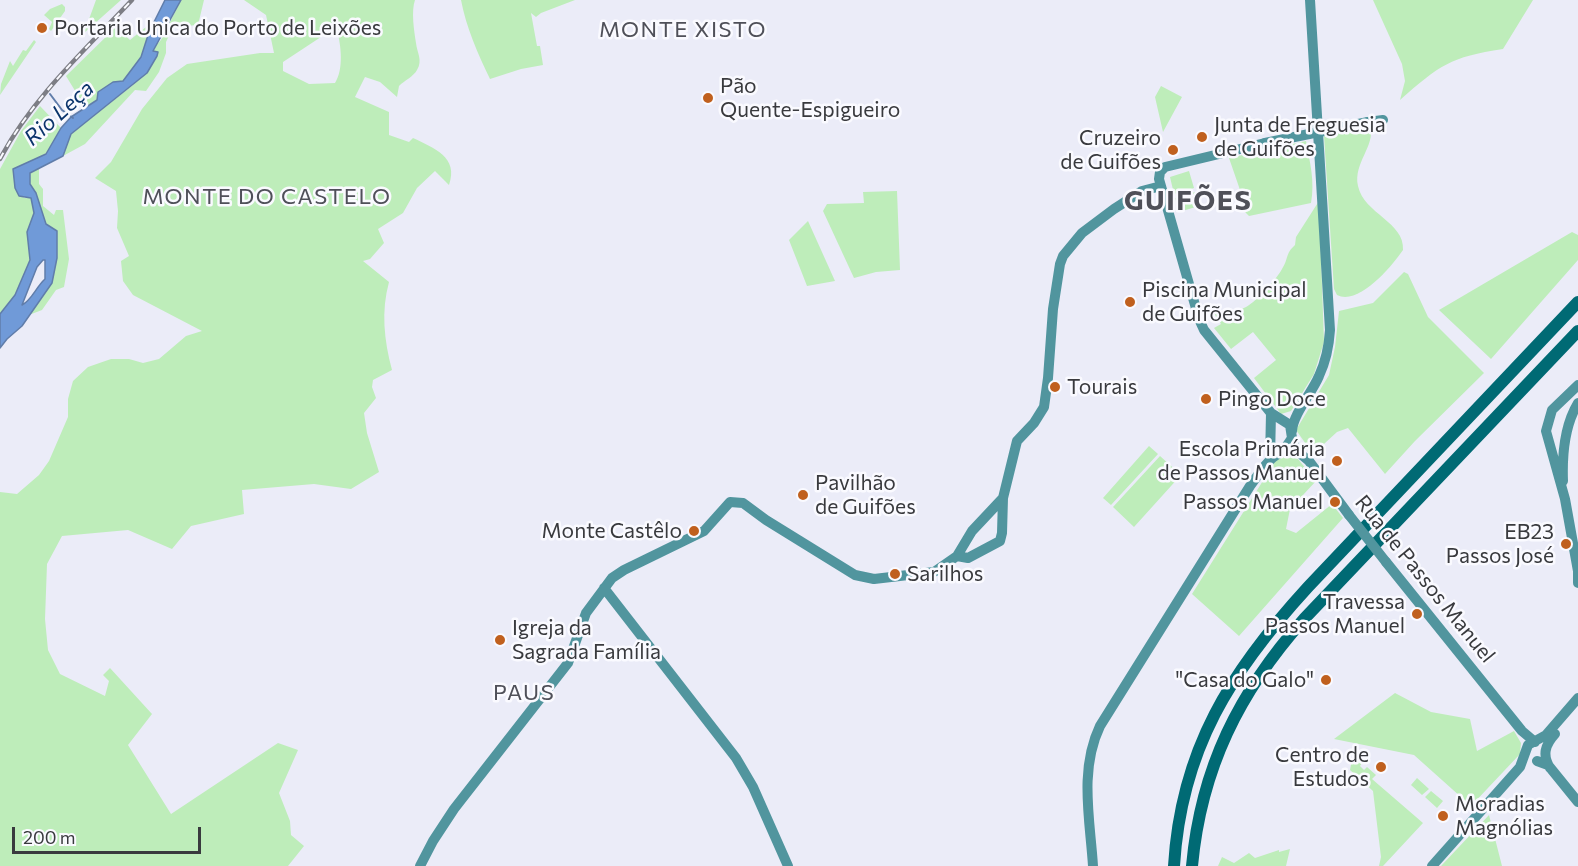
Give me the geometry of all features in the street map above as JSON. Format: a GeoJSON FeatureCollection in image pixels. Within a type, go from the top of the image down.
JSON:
{"type":"FeatureCollection","features":[{"type":"Feature","properties":{"kind":"highway"},"geometry":{"type":"LineString","coordinates":[[1174,866],[1183,804],[1196,757],[1217,708],[1246,661],[1271,628],[1308,587],[1578,302]]}},
{"type":"Feature","properties":{"kind":"highway"},"geometry":{"type":"LineString","coordinates":[[1192,866],[1195,836],[1206,787],[1223,738],[1248,692],[1270,660],[1304,619],[1578,331]]}},
{"type":"Feature","properties":{"kind":"highway"},"geometry":{"type":"LineString","coordinates":[[1195,836],[1200,854],[1200,866]]}},
{"type":"Feature","properties":{"kind":"street"},"geometry":{"type":"LineString","coordinates":[[1093,866],[1087,774],[1090,751],[1095,738],[1250,486],[1292,435],[1296,416],[1319,377],[1327,353],[1330,330],[1310,0]]}},
{"type":"Feature","properties":{"kind":"street"},"geometry":{"type":"LineString","coordinates":[[1284,421],[1271,413],[1204,330],[1161,186],[1162,169],[1265,143],[1383,120]]}},
{"type":"Feature","properties":{"kind":"street"},"geometry":{"type":"LineString","coordinates":[[957,556],[969,558],[1000,541],[1003,498],[1017,441],[1034,423],[1046,401],[1052,319],[1063,256],[1082,233],[1114,209],[1142,191],[1161,186]]}},
{"type":"Feature","properties":{"kind":"street"},"geometry":{"type":"LineString","coordinates":[[1578,385],[1552,410],[1547,424],[1548,440],[1564,499],[1578,570],[1578,583]]}},
{"type":"Feature","properties":{"kind":"street"},"geometry":{"type":"LineString","coordinates":[[1548,440],[1552,446],[1557,447],[1563,444],[1576,406],[1563,400],[1558,403]]}},
{"type":"Feature","properties":{"kind":"street"},"geometry":{"type":"LineString","coordinates":[[1271,413],[1271,431],[1279,449]]}},
{"type":"Feature","properties":{"kind":"street"},"geometry":{"type":"LineString","coordinates":[[1271,431],[1276,423],[1296,416]]}},
{"type":"Feature","properties":{"kind":"street","name":"Rua de Passos Manuel"},"geometry":{"type":"LineString","coordinates":[[1284,421],[1290,425],[1297,451],[1309,461],[1531,746]]}},
{"type":"Feature","properties":{"kind":"street"},"geometry":{"type":"LineString","coordinates":[[1564,499],[1562,462],[1565,439]]}},
{"type":"Feature","properties":{"kind":"street"},"geometry":{"type":"LineString","coordinates":[[1279,449],[1297,451]]}},
{"type":"Feature","properties":{"kind":"street"},"geometry":{"type":"LineString","coordinates":[[420,866],[454,809],[568,663],[586,614],[612,578],[704,531],[730,502],[743,503],[785,533],[855,575],[874,579],[934,572],[957,556],[972,531],[1003,498]]}},
{"type":"Feature","properties":{"kind":"street"},"geometry":{"type":"LineString","coordinates":[[604,588],[736,758],[753,788],[788,866]]}},
{"type":"Feature","properties":{"kind":"street"},"geometry":{"type":"LineString","coordinates":[[1432,866],[1518,770],[1541,756],[1578,698]]}},
{"type":"Feature","properties":{"kind":"street"},"geometry":{"type":"LineString","coordinates":[[1518,770],[1531,746],[1578,707]]}},
{"type":"Feature","properties":{"kind":"street"},"geometry":{"type":"LineString","coordinates":[[1531,746],[1542,744],[1541,756],[1578,802]]}},
{"type":"Feature","properties":{"kind":"street"},"geometry":{"type":"LineString","coordinates":[[1531,746],[1527,757],[1541,756]]}},
{"type":"Feature","properties":{"kind":"green space"},"geometry":{"type":"Polygon","coordinates":[[[96,0],[121,0],[84,33],[96,0]]]}},
{"type":"Feature","properties":{"kind":"green space"},"geometry":{"type":"Polygon","coordinates":[[[181,0],[204,0],[198,25],[173,27],[166,42],[166,53],[159,72],[146,91],[135,90],[85,144],[63,156],[71,134],[133,85],[161,40],[181,0]]]}},
{"type":"Feature","properties":{"kind":"green space"},"geometry":{"type":"Polygon","coordinates":[[[244,0],[415,0],[413,21],[420,60],[417,70],[399,86],[397,97],[380,82],[365,77],[355,97],[389,112],[389,135],[409,142],[413,138],[429,146],[443,155],[451,167],[449,185],[435,171],[417,188],[403,213],[378,229],[384,243],[370,259],[363,261],[389,282],[384,326],[392,370],[373,380],[372,387],[376,398],[364,413],[367,433],[379,472],[351,489],[314,484],[242,490],[244,514],[191,526],[172,549],[128,530],[62,536],[47,564],[45,619],[48,650],[60,674],[105,696],[109,681],[103,675],[110,668],[152,714],[128,745],[171,814],[278,743],[298,750],[279,793],[290,821],[291,835],[304,846],[288,866],[0,866],[0,492],[17,494],[39,475],[49,461],[68,417],[68,399],[73,381],[88,367],[111,359],[129,359],[143,363],[159,359],[186,336],[202,331],[133,295],[123,281],[121,261],[129,256],[117,228],[116,191],[95,178],[111,162],[142,109],[167,78],[187,64],[274,53],[266,15],[244,0]],[[337,30],[327,33],[283,62],[283,71],[309,84],[335,83],[341,64],[337,30]]]}},
{"type":"Feature","properties":{"kind":"green space"},"geometry":{"type":"Polygon","coordinates":[[[461,0],[575,0],[536,17],[531,13],[543,65],[490,79],[469,30],[461,0]]]}},
{"type":"Feature","properties":{"kind":"green space"},"geometry":{"type":"Polygon","coordinates":[[[1373,0],[1533,0],[1503,49],[1470,55],[1447,64],[1400,100],[1405,81],[1402,64],[1373,0]]]}},
{"type":"Feature","properties":{"kind":"green space"},"geometry":{"type":"Polygon","coordinates":[[[62,4],[65,11],[51,31],[49,29],[52,22],[44,15],[50,9],[62,4]]]}},
{"type":"Feature","properties":{"kind":"green space"},"geometry":{"type":"Polygon","coordinates":[[[116,27],[130,40],[146,27],[149,32],[141,57],[123,81],[113,82],[97,100],[85,107],[66,76],[116,27]]]}},
{"type":"Feature","properties":{"kind":"green space"},"geometry":{"type":"Polygon","coordinates":[[[34,40],[36,42],[0,95],[1,84],[10,61],[13,66],[23,50],[26,51],[34,40]]]}},
{"type":"Feature","properties":{"kind":"green space"},"geometry":{"type":"Polygon","coordinates":[[[1161,86],[1182,97],[1163,132],[1155,97],[1161,86]]]}},
{"type":"Feature","properties":{"kind":"green space"},"geometry":{"type":"Polygon","coordinates":[[[40,106],[61,128],[46,154],[13,169],[24,198],[31,198],[34,214],[27,232],[30,260],[15,295],[0,314],[0,169],[21,131],[40,106]]]}},
{"type":"Feature","properties":{"kind":"green space"},"geometry":{"type":"Polygon","coordinates":[[[1370,127],[1370,141],[1359,170],[1358,186],[1368,204],[1398,232],[1403,250],[1374,283],[1355,295],[1346,297],[1337,295],[1334,289],[1324,136],[1370,127]]]}},
{"type":"Feature","properties":{"kind":"green space"},"geometry":{"type":"Polygon","coordinates":[[[1306,141],[1312,180],[1311,203],[1249,216],[1245,212],[1229,158],[1306,141]]]}},
{"type":"Feature","properties":{"kind":"green space"},"geometry":{"type":"Polygon","coordinates":[[[39,168],[43,206],[54,215],[56,210],[63,210],[69,259],[64,287],[56,290],[42,310],[29,315],[52,283],[46,224],[36,193],[30,184],[30,173],[39,168]]]}},
{"type":"Feature","properties":{"kind":"green space"},"geometry":{"type":"Polygon","coordinates":[[[1189,171],[1194,188],[1174,194],[1170,177],[1189,171]]]}},
{"type":"Feature","properties":{"kind":"green space"},"geometry":{"type":"Polygon","coordinates":[[[897,191],[900,270],[876,272],[854,278],[823,211],[827,204],[864,203],[863,192],[897,191]]]}},
{"type":"Feature","properties":{"kind":"green space"},"geometry":{"type":"Polygon","coordinates":[[[1195,192],[1199,206],[1179,212],[1175,198],[1195,192]]]}},
{"type":"Feature","properties":{"kind":"green space"},"geometry":{"type":"Polygon","coordinates":[[[1319,201],[1324,342],[1314,374],[1291,411],[1281,414],[1254,378],[1276,360],[1253,332],[1231,349],[1214,328],[1221,324],[1214,313],[1246,307],[1266,290],[1282,269],[1295,245],[1296,237],[1319,201]]]}},
{"type":"Feature","properties":{"kind":"green space"},"geometry":{"type":"Polygon","coordinates":[[[808,221],[835,281],[807,286],[789,240],[808,221]]]}},
{"type":"Feature","properties":{"kind":"green space"},"geometry":{"type":"Polygon","coordinates":[[[1572,232],[1578,235],[1578,260],[1491,359],[1439,310],[1572,232]]]}},
{"type":"Feature","properties":{"kind":"green space"},"geometry":{"type":"Polygon","coordinates":[[[1404,272],[1408,274],[1428,317],[1484,373],[1385,474],[1348,428],[1337,432],[1313,454],[1296,430],[1329,375],[1339,311],[1373,303],[1404,272]]]}},
{"type":"Feature","properties":{"kind":"green space"},"geometry":{"type":"Polygon","coordinates":[[[1149,446],[1158,454],[1111,505],[1103,498],[1149,446]]]}},
{"type":"Feature","properties":{"kind":"green space"},"geometry":{"type":"Polygon","coordinates":[[[1160,456],[1181,475],[1134,527],[1113,507],[1160,456]]]}},
{"type":"Feature","properties":{"kind":"green space"},"geometry":{"type":"Polygon","coordinates":[[[1287,456],[1298,459],[1316,481],[1290,509],[1286,529],[1296,533],[1332,504],[1343,518],[1239,636],[1192,594],[1276,460],[1287,456]]]}},
{"type":"Feature","properties":{"kind":"green space"},"geometry":{"type":"Polygon","coordinates":[[[1395,693],[1431,712],[1470,719],[1477,751],[1514,731],[1521,743],[1520,754],[1471,806],[1414,755],[1334,739],[1395,693]]]}},
{"type":"Feature","properties":{"kind":"green space"},"geometry":{"type":"Polygon","coordinates":[[[1352,759],[1363,761],[1360,766],[1364,770],[1367,767],[1376,775],[1372,779],[1423,823],[1383,866],[1379,866],[1381,857],[1373,791],[1350,770],[1352,759]]]}},
{"type":"Feature","properties":{"kind":"green space"},"geometry":{"type":"Polygon","coordinates":[[[1417,778],[1429,789],[1422,795],[1411,785],[1417,778]]]}},
{"type":"Feature","properties":{"kind":"green space"},"geometry":{"type":"Polygon","coordinates":[[[1431,791],[1443,801],[1437,808],[1425,797],[1431,791]]]}},
{"type":"Feature","properties":{"kind":"green space"},"geometry":{"type":"Polygon","coordinates":[[[1489,815],[1502,866],[1441,866],[1489,815]]]}},
{"type":"Feature","properties":{"kind":"green space"},"geometry":{"type":"Polygon","coordinates":[[[1290,849],[1286,866],[1218,866],[1222,857],[1234,863],[1249,853],[1255,858],[1290,849]]]}},
{"type":"Feature","properties":{"kind":"water"},"geometry":{"type":"Polygon","coordinates":[[[165,0],[181,0],[153,51],[158,52],[157,56],[147,73],[71,134],[63,156],[30,173],[30,184],[36,193],[46,224],[57,231],[57,258],[52,283],[22,326],[0,348],[0,314],[15,295],[30,260],[27,232],[34,213],[31,198],[19,196],[15,188],[13,169],[46,154],[61,128],[71,117],[97,100],[98,92],[113,82],[123,81],[141,57],[149,32],[165,0]],[[45,260],[37,267],[22,305],[29,300],[45,279],[45,260]]]}},
{"type":"Feature","properties":{"kind":"waterway","name":"Rio Leça"},"geometry":{"type":"LineString","coordinates":[[50,94],[62,110],[73,118]]}},
{"type":"Feature","properties":{"kind":"railway"},"geometry":{"type":"LineString","coordinates":[[0,159],[43,95],[132,0]]}},
{"type":"Feature","properties":{"kind":"place","name":"Portaria Unica do Porto de Leixões"},"geometry":{"type":"Point","coordinates":[42,28]}},
{"type":"Feature","properties":{"kind":"place","name":"Pão Quente-Espigueiro"},"geometry":{"type":"Point","coordinates":[708,98]}},
{"type":"Feature","properties":{"kind":"place","name":"Junta de Freguesia de Guifões"},"geometry":{"type":"Point","coordinates":[1202,137]}},
{"type":"Feature","properties":{"kind":"place","name":"Cruzeiro de Guifões"},"geometry":{"type":"Point","coordinates":[1173,150]}},
{"type":"Feature","properties":{"kind":"place","name":"Piscina Municipal de Guifões"},"geometry":{"type":"Point","coordinates":[1130,302]}},
{"type":"Feature","properties":{"kind":"place","name":"Tourais"},"geometry":{"type":"Point","coordinates":[1055,387]}},
{"type":"Feature","properties":{"kind":"place","name":"Pingo Doce"},"geometry":{"type":"Point","coordinates":[1206,399]}},
{"type":"Feature","properties":{"kind":"place","name":"Escola Primária de Passos Manuel"},"geometry":{"type":"Point","coordinates":[1337,461]}},
{"type":"Feature","properties":{"kind":"place","name":"Pavilhão de Guifões"},"geometry":{"type":"Point","coordinates":[803,495]}},
{"type":"Feature","properties":{"kind":"place","name":"Passos Manuel"},"geometry":{"type":"Point","coordinates":[1335,502]}},
{"type":"Feature","properties":{"kind":"place","name":"Monte Castêlo"},"geometry":{"type":"Point","coordinates":[694,531]}},
{"type":"Feature","properties":{"kind":"place","name":"EB23 Passos José"},"geometry":{"type":"Point","coordinates":[1566,544]}},
{"type":"Feature","properties":{"kind":"place","name":"Sarilhos"},"geometry":{"type":"Point","coordinates":[895,574]}},
{"type":"Feature","properties":{"kind":"place","name":"Travessa Passos Manuel"},"geometry":{"type":"Point","coordinates":[1417,614]}},
{"type":"Feature","properties":{"kind":"place","name":"Igreja da Sagrada Família"},"geometry":{"type":"Point","coordinates":[500,640]}},
{"type":"Feature","properties":{"kind":"place","name":"\"Casa do Galo\""},"geometry":{"type":"Point","coordinates":[1326,680]}},
{"type":"Feature","properties":{"kind":"place","name":"Centro de Estudos"},"geometry":{"type":"Point","coordinates":[1381,767]}},
{"type":"Feature","properties":{"kind":"place","name":"Moradias Magnólias"},"geometry":{"type":"Point","coordinates":[1443,816]}},
{"type":"Feature","properties":{"kind":"district","name":"MONTE XISTO"},"geometry":{"type":"Point","coordinates":[683,30]}},
{"type":"Feature","properties":{"kind":"district","name":"MONTE DO CASTELO"},"geometry":{"type":"Point","coordinates":[267,197]}},
{"type":"Feature","properties":{"kind":"district","name":"GUIFÕES"},"geometry":{"type":"Point","coordinates":[1188,201]}},
{"type":"Feature","properties":{"kind":"district","name":"PAUS"},"geometry":{"type":"Point","coordinates":[524,693]}}]}
